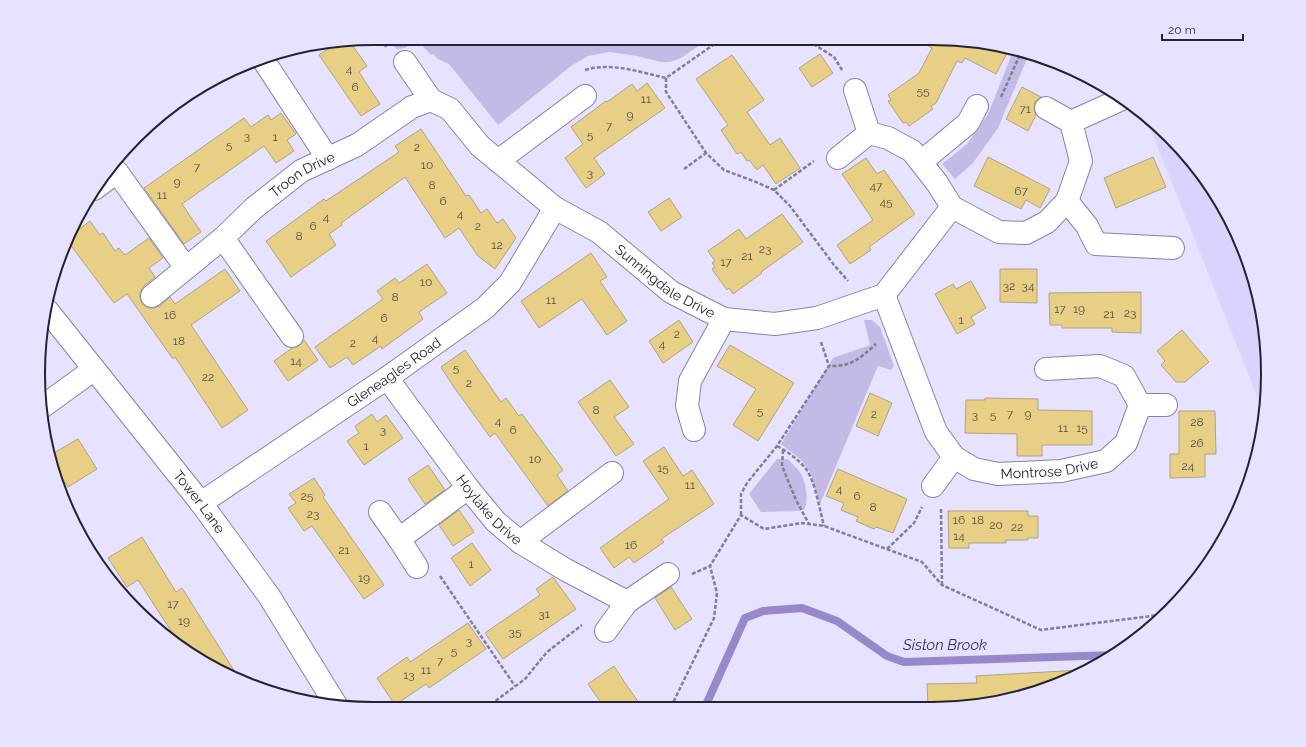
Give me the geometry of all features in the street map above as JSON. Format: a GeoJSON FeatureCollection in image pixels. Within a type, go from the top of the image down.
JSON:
{"type":"FeatureCollection","features":[{"type":"Feature","properties":{"kind":"street"},"geometry":{"type":"LineString","coordinates":[[405,62],[431,100]]}},
{"type":"Feature","properties":{"kind":"street"},"geometry":{"type":"LineString","coordinates":[[265,63],[328,159]]}},
{"type":"Feature","properties":{"kind":"street"},"geometry":{"type":"LineString","coordinates":[[854,90],[869,133]]}},
{"type":"Feature","properties":{"kind":"street"},"geometry":{"type":"LineString","coordinates":[[498,161],[585,96]]}},
{"type":"Feature","properties":{"kind":"street","name":"Troon Drive"},"geometry":{"type":"LineString","coordinates":[[152,296],[223,238],[254,208],[301,171],[357,145],[412,107],[431,100]]}},
{"type":"Feature","properties":{"kind":"street","name":"Sunningdale Drive"},"geometry":{"type":"LineString","coordinates":[[431,100],[450,109],[480,146],[555,208],[599,232],[671,292],[724,319],[775,324],[816,318],[875,298]]}},
{"type":"Feature","properties":{"kind":"street"},"geometry":{"type":"LineString","coordinates":[[1070,122],[1117,101]]}},
{"type":"Feature","properties":{"kind":"street"},"geometry":{"type":"LineString","coordinates":[[921,162],[968,123],[978,106]]}},
{"type":"Feature","properties":{"kind":"street"},"geometry":{"type":"LineString","coordinates":[[869,133],[888,138],[912,151],[938,183],[952,207],[999,232],[1026,233],[1047,222],[1067,201],[1081,161],[1070,122],[1046,108]]}},
{"type":"Feature","properties":{"kind":"street"},"geometry":{"type":"LineString","coordinates":[[838,158],[869,133]]}},
{"type":"Feature","properties":{"kind":"street"},"geometry":{"type":"LineString","coordinates":[[111,176],[117,172],[186,268]]}},
{"type":"Feature","properties":{"kind":"street"},"geometry":{"type":"LineString","coordinates":[[1067,201],[1087,226],[1096,244],[1173,248]]}},
{"type":"Feature","properties":{"kind":"street"},"geometry":{"type":"LineString","coordinates":[[875,298],[952,207]]}},
{"type":"Feature","properties":{"kind":"street","name":"Gleneagles Road"},"geometry":{"type":"LineString","coordinates":[[201,503],[387,378],[486,308],[510,283],[555,208]]}},
{"type":"Feature","properties":{"kind":"street"},"geometry":{"type":"LineString","coordinates":[[223,238],[292,336]]}},
{"type":"Feature","properties":{"kind":"street","name":"Montrose Drive"},"geometry":{"type":"LineString","coordinates":[[875,298],[896,327],[936,432],[954,457],[974,469],[998,474],[1061,471],[1106,461],[1126,443],[1140,406]]}},
{"type":"Feature","properties":{"kind":"street","name":"Tower Lane"},"geometry":{"type":"LineString","coordinates":[[50,314],[201,503],[269,596],[332,699]]}},
{"type":"Feature","properties":{"kind":"street"},"geometry":{"type":"LineString","coordinates":[[694,430],[687,406],[690,381],[724,319]]}},
{"type":"Feature","properties":{"kind":"street"},"geometry":{"type":"LineString","coordinates":[[1046,369],[1100,366],[1124,376],[1140,406],[1166,405]]}},
{"type":"Feature","properties":{"kind":"street"},"geometry":{"type":"LineString","coordinates":[[47,404],[94,370]]}},
{"type":"Feature","properties":{"kind":"street","name":"Hoylake Drive"},"geometry":{"type":"LineString","coordinates":[[387,378],[468,488],[496,522],[520,542],[566,570],[622,600]]}},
{"type":"Feature","properties":{"kind":"street"},"geometry":{"type":"LineString","coordinates":[[937,480],[954,457]]}},
{"type":"Feature","properties":{"kind":"street"},"geometry":{"type":"LineString","coordinates":[[520,542],[612,473]]}},
{"type":"Feature","properties":{"kind":"street"},"geometry":{"type":"LineString","coordinates":[[399,539],[468,488]]}},
{"type":"Feature","properties":{"kind":"street"},"geometry":{"type":"LineString","coordinates":[[380,512],[399,539],[426,569]]}},
{"type":"Feature","properties":{"kind":"street"},"geometry":{"type":"LineString","coordinates":[[606,632],[622,600],[668,574]]}},
{"type":"Feature","properties":{"kind":"path"},"geometry":{"type":"LineString","coordinates":[[815,45],[834,57],[854,90]]}},
{"type":"Feature","properties":{"kind":"path"},"geometry":{"type":"LineString","coordinates":[[666,78],[666,92],[706,153],[724,170],[774,190],[790,206],[834,265],[875,298]]}},
{"type":"Feature","properties":{"kind":"path"},"geometry":{"type":"LineString","coordinates":[[684,169],[706,153]]}},
{"type":"Feature","properties":{"kind":"path"},"geometry":{"type":"LineString","coordinates":[[673,702],[714,618],[717,593],[710,566],[741,515],[741,494],[747,483],[777,446],[829,366],[856,362],[896,327]]}},
{"type":"Feature","properties":{"kind":"path"},"geometry":{"type":"LineString","coordinates":[[777,446],[792,456],[807,470],[815,491],[824,526]]}},
{"type":"Feature","properties":{"kind":"path"},"geometry":{"type":"LineString","coordinates":[[783,450],[782,466],[796,500],[810,524]]}},
{"type":"Feature","properties":{"kind":"path"},"geometry":{"type":"LineString","coordinates":[[887,549],[914,523],[937,480]]}},
{"type":"Feature","properties":{"kind":"path"},"geometry":{"type":"LineString","coordinates":[[937,480],[942,585]]}},
{"type":"Feature","properties":{"kind":"path"},"geometry":{"type":"LineString","coordinates":[[741,515],[764,529],[802,523],[824,526],[922,562],[942,585],[1041,630],[1154,616]]}},
{"type":"Feature","properties":{"kind":"path"},"geometry":{"type":"LineString","coordinates":[[426,569],[516,686]]}},
{"type":"Feature","properties":{"kind":"path"},"geometry":{"type":"LineString","coordinates":[[494,702],[525,679],[547,652],[622,600]]}},
{"type":"Feature","properties":{"kind":"shaded area"},"geometry":{"type":"Polygon","coordinates":[[[392,45],[409,45],[405,48],[397,49],[392,45]]]}},
{"type":"Feature","properties":{"kind":"shaded area"},"geometry":{"type":"Polygon","coordinates":[[[422,45],[700,45],[681,58],[670,62],[661,62],[637,56],[609,52],[588,56],[571,66],[498,125],[449,64],[438,59],[433,54],[431,55],[422,45]]]}},
{"type":"Feature","properties":{"kind":"shaded area"},"geometry":{"type":"Polygon","coordinates":[[[1012,55],[1027,59],[998,128],[973,163],[955,179],[942,164],[967,144],[988,114],[1012,55]]]}},
{"type":"Feature","properties":{"kind":"shaded area"},"geometry":{"type":"Polygon","coordinates":[[[1150,128],[1165,141],[1206,191],[1227,228],[1244,268],[1255,309],[1258,331],[1261,374],[1259,402],[1150,128]]]}},
{"type":"Feature","properties":{"kind":"shaded area"},"geometry":{"type":"Polygon","coordinates":[[[864,320],[872,320],[880,327],[894,366],[891,370],[878,366],[820,504],[810,472],[800,459],[781,444],[833,358],[870,345],[864,320]]]}},
{"type":"Feature","properties":{"kind":"shaded area"},"geometry":{"type":"Polygon","coordinates":[[[777,459],[788,459],[801,474],[806,492],[806,506],[804,510],[761,512],[749,494],[777,459]]]}},
{"type":"Feature","properties":{"kind":"building"},"geometry":{"type":"Polygon","coordinates":[[[926,45],[975,48],[1007,53],[996,74],[965,58],[962,63],[957,61],[936,103],[931,106],[933,109],[909,126],[906,122],[903,123],[888,101],[891,100],[888,95],[919,73],[932,48],[926,45]]]}},
{"type":"Feature","properties":{"kind":"building"},"geometry":{"type":"Polygon","coordinates":[[[353,46],[367,66],[359,72],[380,104],[361,116],[319,55],[329,48],[353,46]]]}},
{"type":"Feature","properties":{"kind":"building"},"geometry":{"type":"Polygon","coordinates":[[[820,54],[833,73],[812,87],[799,68],[820,54]]]}},
{"type":"Feature","properties":{"kind":"building"},"geometry":{"type":"Polygon","coordinates":[[[732,55],[764,100],[747,112],[770,145],[780,138],[800,168],[776,184],[763,165],[757,170],[749,160],[747,161],[741,152],[737,154],[721,130],[728,125],[696,79],[732,55]]]}},
{"type":"Feature","properties":{"kind":"building"},"geometry":{"type":"Polygon","coordinates":[[[647,83],[665,108],[594,158],[605,174],[586,188],[565,158],[583,144],[571,127],[632,84],[637,91],[647,83]]]}},
{"type":"Feature","properties":{"kind":"building"},"geometry":{"type":"Polygon","coordinates":[[[1022,87],[1041,97],[1035,102],[1034,109],[1036,115],[1028,131],[1006,119],[1022,87]]]}},
{"type":"Feature","properties":{"kind":"building"},"geometry":{"type":"Polygon","coordinates":[[[281,113],[296,134],[287,140],[294,151],[276,163],[264,146],[182,204],[201,232],[184,244],[144,188],[244,118],[251,127],[268,115],[271,120],[281,113]]]}},
{"type":"Feature","properties":{"kind":"building"},"geometry":{"type":"Polygon","coordinates":[[[421,129],[466,196],[469,195],[481,213],[487,209],[497,223],[503,219],[516,238],[495,269],[478,256],[459,228],[445,238],[405,177],[341,223],[342,225],[329,234],[336,245],[291,277],[266,241],[324,199],[326,201],[399,152],[395,146],[421,129]]]}},
{"type":"Feature","properties":{"kind":"building"},"geometry":{"type":"Polygon","coordinates":[[[988,157],[1050,189],[1040,208],[1026,200],[1021,209],[974,186],[988,157]]]}},
{"type":"Feature","properties":{"kind":"building"},"geometry":{"type":"Polygon","coordinates":[[[1153,157],[1166,187],[1116,208],[1104,178],[1153,157]]]}},
{"type":"Feature","properties":{"kind":"building"},"geometry":{"type":"Polygon","coordinates":[[[866,158],[877,174],[884,170],[915,214],[869,247],[871,250],[850,264],[837,245],[873,220],[842,174],[866,158]]]}},
{"type":"Feature","properties":{"kind":"building"},"geometry":{"type":"Polygon","coordinates":[[[669,198],[682,217],[661,231],[648,212],[669,198]]]}},
{"type":"Feature","properties":{"kind":"building"},"geometry":{"type":"Polygon","coordinates":[[[782,214],[803,242],[733,294],[729,288],[727,290],[712,269],[715,267],[712,263],[715,261],[708,251],[739,229],[746,239],[782,214]]]}},
{"type":"Feature","properties":{"kind":"building"},"geometry":{"type":"Polygon","coordinates":[[[90,221],[100,235],[103,233],[115,251],[119,248],[125,255],[149,238],[163,258],[149,268],[155,277],[144,286],[140,292],[142,304],[148,308],[160,306],[170,297],[175,304],[225,269],[240,291],[191,325],[248,410],[222,428],[175,357],[173,359],[127,294],[114,303],[71,246],[78,230],[90,221]]]}},
{"type":"Feature","properties":{"kind":"building"},"geometry":{"type":"Polygon","coordinates":[[[591,253],[607,277],[600,281],[627,321],[607,335],[582,299],[539,328],[521,301],[591,253]]]}},
{"type":"Feature","properties":{"kind":"building"},"geometry":{"type":"Polygon","coordinates":[[[427,264],[447,293],[419,312],[423,319],[382,349],[381,346],[353,365],[347,357],[330,368],[315,347],[383,299],[377,291],[395,278],[399,283],[427,264]]]}},
{"type":"Feature","properties":{"kind":"building"},"geometry":{"type":"Polygon","coordinates":[[[1000,269],[1037,269],[1037,303],[1000,302],[1000,269]]]}},
{"type":"Feature","properties":{"kind":"building"},"geometry":{"type":"Polygon","coordinates":[[[971,281],[986,308],[971,317],[975,324],[957,334],[935,294],[953,284],[956,289],[971,281]]]}},
{"type":"Feature","properties":{"kind":"building"},"geometry":{"type":"Polygon","coordinates":[[[1141,292],[1141,333],[1112,332],[1112,328],[1062,328],[1062,325],[1050,325],[1049,293],[1141,292]]]}},
{"type":"Feature","properties":{"kind":"building"},"geometry":{"type":"Polygon","coordinates":[[[679,320],[693,342],[663,363],[649,341],[679,320]]]}},
{"type":"Feature","properties":{"kind":"building"},"geometry":{"type":"Polygon","coordinates":[[[1182,330],[1209,362],[1185,382],[1176,382],[1161,365],[1165,361],[1157,351],[1182,330]]]}},
{"type":"Feature","properties":{"kind":"building"},"geometry":{"type":"Polygon","coordinates":[[[304,340],[318,360],[288,381],[274,361],[292,348],[299,346],[304,340]]]}},
{"type":"Feature","properties":{"kind":"building"},"geometry":{"type":"Polygon","coordinates":[[[730,345],[794,383],[758,441],[733,425],[756,389],[717,366],[730,345]]]}},
{"type":"Feature","properties":{"kind":"building"},"geometry":{"type":"Polygon","coordinates":[[[465,350],[501,402],[506,398],[519,416],[522,414],[563,470],[557,475],[568,491],[548,506],[495,433],[490,437],[441,367],[465,350]]]}},
{"type":"Feature","properties":{"kind":"building"},"geometry":{"type":"Polygon","coordinates":[[[610,380],[629,407],[614,417],[634,444],[616,456],[578,402],[610,380]]]}},
{"type":"Feature","properties":{"kind":"building"},"geometry":{"type":"Polygon","coordinates":[[[870,393],[892,403],[878,436],[856,426],[870,393]]]}},
{"type":"Feature","properties":{"kind":"building"},"geometry":{"type":"Polygon","coordinates":[[[985,398],[1038,399],[1038,410],[1092,411],[1092,445],[1042,445],[1042,456],[1017,456],[1017,434],[965,433],[966,400],[985,400],[985,398]]]}},
{"type":"Feature","properties":{"kind":"building"},"geometry":{"type":"Polygon","coordinates":[[[1179,411],[1215,411],[1216,454],[1205,454],[1205,477],[1170,478],[1170,454],[1179,454],[1179,411]]]}},
{"type":"Feature","properties":{"kind":"building"},"geometry":{"type":"Polygon","coordinates":[[[372,414],[377,422],[386,415],[403,438],[364,465],[347,441],[359,433],[355,426],[372,414]]]}},
{"type":"Feature","properties":{"kind":"building"},"geometry":{"type":"Polygon","coordinates":[[[78,439],[97,469],[68,487],[61,477],[54,453],[78,439]]]}},
{"type":"Feature","properties":{"kind":"building"},"geometry":{"type":"Polygon","coordinates":[[[664,447],[683,476],[692,470],[714,504],[661,539],[664,542],[634,563],[629,557],[614,568],[600,548],[669,499],[643,461],[664,447]]]}},
{"type":"Feature","properties":{"kind":"building"},"geometry":{"type":"Polygon","coordinates":[[[428,465],[445,490],[425,504],[408,479],[428,465]]]}},
{"type":"Feature","properties":{"kind":"building"},"geometry":{"type":"Polygon","coordinates":[[[838,469],[907,499],[893,533],[876,527],[874,529],[856,521],[858,517],[841,510],[844,503],[826,496],[838,469]]]}},
{"type":"Feature","properties":{"kind":"building"},"geometry":{"type":"Polygon","coordinates":[[[314,478],[325,495],[323,497],[384,585],[364,599],[312,526],[304,531],[288,508],[296,503],[289,494],[314,478]]]}},
{"type":"Feature","properties":{"kind":"building"},"geometry":{"type":"Polygon","coordinates":[[[459,510],[474,532],[453,546],[439,525],[459,510]]]}},
{"type":"Feature","properties":{"kind":"building"},"geometry":{"type":"Polygon","coordinates":[[[948,511],[1028,511],[1028,516],[1038,516],[1038,538],[1028,538],[1028,540],[1006,540],[1006,543],[969,543],[969,548],[949,548],[948,511]]]}},
{"type":"Feature","properties":{"kind":"building"},"geometry":{"type":"Polygon","coordinates":[[[142,537],[176,592],[182,588],[234,671],[191,647],[172,632],[138,580],[127,587],[108,558],[142,537]]]}},
{"type":"Feature","properties":{"kind":"building"},"geometry":{"type":"Polygon","coordinates":[[[472,543],[491,570],[470,586],[451,558],[472,543]]]}},
{"type":"Feature","properties":{"kind":"building"},"geometry":{"type":"Polygon","coordinates":[[[553,577],[576,609],[503,659],[485,633],[540,595],[536,589],[553,577]]]}},
{"type":"Feature","properties":{"kind":"building"},"geometry":{"type":"Polygon","coordinates":[[[671,587],[692,619],[675,630],[655,598],[671,587]]]}},
{"type":"Feature","properties":{"kind":"building"},"geometry":{"type":"Polygon","coordinates":[[[468,623],[486,649],[429,688],[426,684],[399,702],[393,702],[377,678],[407,657],[410,662],[468,623]]]}},
{"type":"Feature","properties":{"kind":"building"},"geometry":{"type":"Polygon","coordinates":[[[614,666],[638,702],[601,702],[588,684],[614,666]]]}},
{"type":"Feature","properties":{"kind":"building"},"geometry":{"type":"Polygon","coordinates":[[[1073,670],[1038,685],[997,696],[954,701],[928,702],[927,684],[977,683],[976,676],[1073,670]]]}},
{"type":"Feature","properties":{"kind":"waterway","name":"Siston Brook"},"geometry":{"type":"LineString","coordinates":[[707,702],[745,618],[763,611],[802,608],[837,621],[887,656],[904,662],[1101,655]]}}]}
